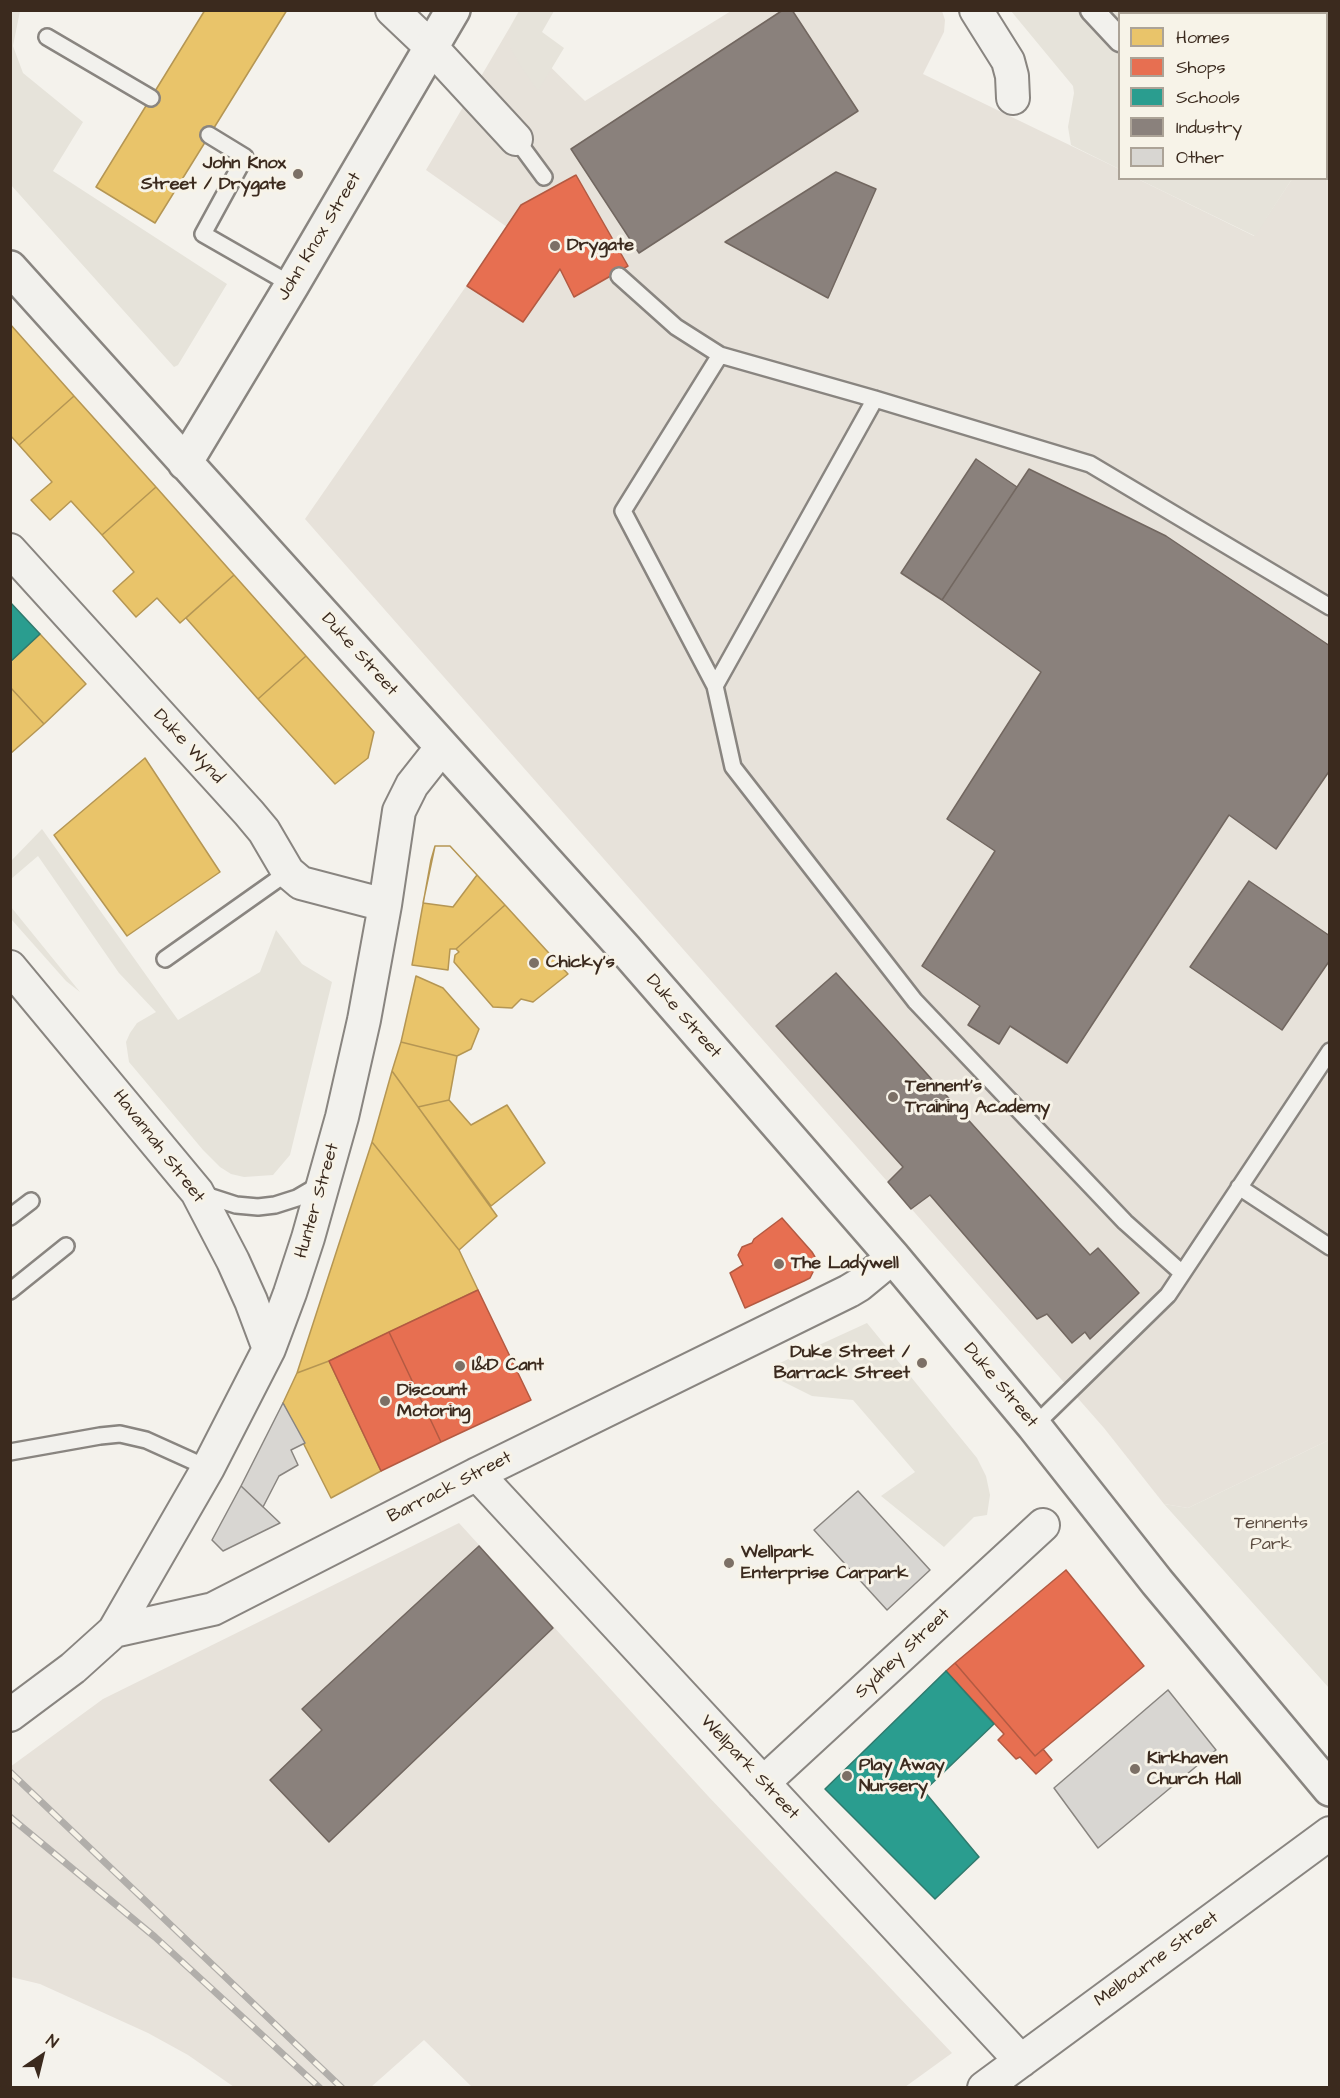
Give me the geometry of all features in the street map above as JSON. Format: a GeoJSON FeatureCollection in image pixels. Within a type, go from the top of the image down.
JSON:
{"type":"FeatureCollection","features":[{"type":"Feature","properties":{"kind":"street"},"geometry":{"type":"LineString","coordinates":[[392,10],[432,48],[516,139]]}},
{"type":"Feature","properties":{"kind":"street","name":"John Knox Street"},"geometry":{"type":"LineString","coordinates":[[184,463],[292,285],[453,10]]}},
{"type":"Feature","properties":{"kind":"street"},"geometry":{"type":"LineString","coordinates":[[976,10],[1008,61],[1012,76],[1013,98]]}},
{"type":"Feature","properties":{"kind":"street"},"geometry":{"type":"LineString","coordinates":[[1092,10],[1118,39]]}},
{"type":"Feature","properties":{"kind":"street","name":"Duke Street"},"geometry":{"type":"LineString","coordinates":[[10,268],[617,940],[893,1257],[1034,1426],[1150,1573],[1329,1789]]}},
{"type":"Feature","properties":{"kind":"street","name":"Duke Wynd"},"geometry":{"type":"LineString","coordinates":[[10,550],[249,813],[264,831],[288,872]]}},
{"type":"Feature","properties":{"kind":"street","name":"Hunter Street"},"geometry":{"type":"LineString","coordinates":[[114,1631],[208,1468],[269,1349],[305,1249],[342,1117],[362,1031],[399,811],[412,785],[442,747]]}},
{"type":"Feature","properties":{"kind":"street"},"geometry":{"type":"LineString","coordinates":[[288,872],[302,882],[385,905]]}},
{"type":"Feature","properties":{"kind":"street","name":"Havannah Street"},"geometry":{"type":"LineString","coordinates":[[10,967],[38,997],[197,1192],[233,1261],[269,1349]]}},
{"type":"Feature","properties":{"kind":"street","name":"Barrack Street"},"geometry":{"type":"LineString","coordinates":[[10,1715],[73,1668],[114,1631],[213,1609],[477,1474],[859,1286],[893,1257]]}},
{"type":"Feature","properties":{"kind":"street","name":"Wellpark Street"},"geometry":{"type":"LineString","coordinates":[[477,1474],[1021,2061]]}},
{"type":"Feature","properties":{"kind":"street","name":"Sydney Street"},"geometry":{"type":"LineString","coordinates":[[763,1783],[1043,1525]]}},
{"type":"Feature","properties":{"kind":"street","name":"Melbourne Street"},"geometry":{"type":"LineString","coordinates":[[984,2088],[1329,1833]]}},
{"type":"Feature","properties":{"kind":"lane"},"geometry":{"type":"LineString","coordinates":[[47,37],[151,98]]}},
{"type":"Feature","properties":{"kind":"lane"},"geometry":{"type":"LineString","coordinates":[[208,135],[245,157],[203,234],[292,285]]}},
{"type":"Feature","properties":{"kind":"lane"},"geometry":{"type":"LineString","coordinates":[[516,139],[544,177]]}},
{"type":"Feature","properties":{"kind":"lane"},"geometry":{"type":"LineString","coordinates":[[619,276],[676,327],[720,355],[875,399],[1090,465],[1329,607]]}},
{"type":"Feature","properties":{"kind":"lane"},"geometry":{"type":"LineString","coordinates":[[720,355],[623,511],[715,686],[733,767],[915,1001],[1125,1222],[1182,1273]]}},
{"type":"Feature","properties":{"kind":"lane"},"geometry":{"type":"LineString","coordinates":[[715,686],[875,399]]}},
{"type":"Feature","properties":{"kind":"lane"},"geometry":{"type":"LineString","coordinates":[[165,959],[288,872]]}},
{"type":"Feature","properties":{"kind":"lane"},"geometry":{"type":"LineString","coordinates":[[1034,1426],[1168,1295],[1329,1051]]}},
{"type":"Feature","properties":{"kind":"lane"},"geometry":{"type":"LineString","coordinates":[[197,1192],[236,1205],[258,1207],[275,1205],[297,1198],[324,1182]]}},
{"type":"Feature","properties":{"kind":"lane"},"geometry":{"type":"LineString","coordinates":[[1239,1187],[1329,1247]]}},
{"type":"Feature","properties":{"kind":"lane"},"geometry":{"type":"LineString","coordinates":[[10,1217],[31,1201]]}},
{"type":"Feature","properties":{"kind":"lane"},"geometry":{"type":"LineString","coordinates":[[10,1291],[66,1246]]}},
{"type":"Feature","properties":{"kind":"lane"},"geometry":{"type":"LineString","coordinates":[[10,1452],[120,1434],[146,1440],[208,1468]]}},
{"type":"Feature","properties":{"kind":"shaded area"},"geometry":{"type":"Polygon","coordinates":[[[731,11],[942,11],[945,20],[944,32],[923,74],[1118,169],[1118,180],[1140,180],[1254,236],[1291,180],[1328,180],[1329,135],[1329,1440],[1188,1508],[1164,1504],[1104,1428],[305,519],[507,227],[426,170],[510,27],[585,101],[731,11]]]}},
{"type":"Feature","properties":{"kind":"shaded area"},"geometry":{"type":"Polygon","coordinates":[[[459,1523],[708,1796],[952,2053],[905,2087],[473,2088],[424,2040],[371,2087],[234,2087],[188,2055],[148,2033],[40,1984],[11,1977],[10,1767],[103,1699],[459,1523]]]}},
{"type":"Feature","properties":{"kind":"green space"},"geometry":{"type":"Polygon","coordinates":[[[10,11],[20,11],[13,46],[23,73],[83,122],[53,171],[227,284],[178,365],[174,367],[11,185],[10,11]]]}},
{"type":"Feature","properties":{"kind":"green space"},"geometry":{"type":"Polygon","coordinates":[[[519,11],[554,11],[542,32],[564,48],[538,91],[510,47],[510,27],[519,11]]]}},
{"type":"Feature","properties":{"kind":"green space"},"geometry":{"type":"Polygon","coordinates":[[[1011,11],[1329,11],[1329,135],[1328,12],[1118,12],[1118,168],[1071,145],[1068,127],[1074,93],[1073,86],[1011,11]]]}},
{"type":"Feature","properties":{"kind":"green space"},"geometry":{"type":"Polygon","coordinates":[[[1140,180],[1291,180],[1255,236],[1140,180]]]}},
{"type":"Feature","properties":{"kind":"green space"},"geometry":{"type":"Polygon","coordinates":[[[42,829],[178,1020],[260,972],[276,930],[302,964],[332,982],[290,1155],[273,1175],[244,1177],[231,1174],[220,1167],[129,1062],[126,1042],[130,1033],[137,1023],[156,1012],[119,973],[38,856],[11,879],[11,861],[42,829]]]}},
{"type":"Feature","properties":{"kind":"green space"},"geometry":{"type":"Polygon","coordinates":[[[10,907],[80,992],[66,981],[11,919],[10,907]]]}},
{"type":"Feature","properties":{"kind":"green space"},"geometry":{"type":"Polygon","coordinates":[[[867,1323],[977,1458],[986,1476],[990,1495],[987,1515],[974,1517],[944,1547],[881,1496],[915,1472],[853,1400],[812,1396],[778,1379],[771,1367],[867,1323]]]}},
{"type":"Feature","properties":{"kind":"green space","name":"Tennents Park"},"geometry":{"type":"Polygon","coordinates":[[[1329,1440],[1329,1688],[1164,1504],[1188,1508],[1329,1440]]]}},
{"type":"Feature","properties":{"kind":"building: Homes"},"geometry":{"type":"Polygon","coordinates":[[[205,10],[287,10],[155,223],[96,187],[205,10]]]}},
{"type":"Feature","properties":{"kind":"building: Homes"},"geometry":{"type":"Polygon","coordinates":[[[10,324],[74,396],[19,445],[10,435],[10,324]]]}},
{"type":"Feature","properties":{"kind":"building: Homes"},"geometry":{"type":"Polygon","coordinates":[[[74,396],[156,487],[102,535],[71,501],[50,520],[31,500],[52,482],[19,445],[74,396]]]}},
{"type":"Feature","properties":{"kind":"building: Homes"},"geometry":{"type":"Polygon","coordinates":[[[156,487],[234,575],[180,623],[157,598],[136,617],[113,591],[134,572],[102,535],[156,487]]]}},
{"type":"Feature","properties":{"kind":"building: Homes"},"geometry":{"type":"Polygon","coordinates":[[[234,575],[306,656],[258,699],[186,618],[234,575]]]}},
{"type":"Feature","properties":{"kind":"building: Homes"},"geometry":{"type":"Polygon","coordinates":[[[40,634],[86,684],[44,724],[10,687],[10,662],[40,634]]]}},
{"type":"Feature","properties":{"kind":"building: Homes"},"geometry":{"type":"Polygon","coordinates":[[[306,656],[374,732],[368,758],[335,784],[258,699],[306,656]]]}},
{"type":"Feature","properties":{"kind":"building: Homes"},"geometry":{"type":"Polygon","coordinates":[[[10,687],[44,724],[10,754],[10,687]]]}},
{"type":"Feature","properties":{"kind":"building: Homes"},"geometry":{"type":"Polygon","coordinates":[[[145,758],[220,872],[127,936],[54,835],[145,758]]]}},
{"type":"Feature","properties":{"kind":"building: Homes"},"geometry":{"type":"Polygon","coordinates":[[[435,846],[450,846],[505,905],[456,949],[450,949],[448,970],[412,965],[435,846]]]}},
{"type":"Feature","properties":{"kind":"building: Homes"},"geometry":{"type":"Polygon","coordinates":[[[435,846],[450,846],[477,875],[453,907],[423,903],[435,846]]]}},
{"type":"Feature","properties":{"kind":"building: Homes"},"geometry":{"type":"Polygon","coordinates":[[[505,905],[568,974],[533,1002],[521,999],[512,1008],[493,1007],[454,962],[455,955],[459,952],[456,949],[505,905]]]}},
{"type":"Feature","properties":{"kind":"building: Homes"},"geometry":{"type":"Polygon","coordinates":[[[416,976],[443,988],[479,1029],[471,1049],[457,1056],[401,1042],[416,976]]]}},
{"type":"Feature","properties":{"kind":"building: Homes"},"geometry":{"type":"Polygon","coordinates":[[[401,1042],[457,1056],[449,1100],[418,1107],[392,1071],[401,1042]]]}},
{"type":"Feature","properties":{"kind":"building: Homes"},"geometry":{"type":"Polygon","coordinates":[[[392,1071],[497,1216],[459,1250],[372,1142],[392,1071]]]}},
{"type":"Feature","properties":{"kind":"building: Homes"},"geometry":{"type":"Polygon","coordinates":[[[449,1100],[471,1125],[507,1105],[545,1163],[491,1206],[418,1107],[449,1100]]]}},
{"type":"Feature","properties":{"kind":"building: Homes"},"geometry":{"type":"Polygon","coordinates":[[[372,1142],[459,1250],[478,1290],[329,1361],[297,1373],[372,1142]]]}},
{"type":"Feature","properties":{"kind":"building: Homes"},"geometry":{"type":"Polygon","coordinates":[[[329,1361],[381,1471],[331,1498],[283,1403],[297,1373],[329,1361]]]}},
{"type":"Feature","properties":{"kind":"building: Shops","name":"Drygate"},"geometry":{"type":"Polygon","coordinates":[[[576,175],[628,266],[574,297],[560,269],[523,322],[467,286],[521,205],[576,175]]]}},
{"type":"Feature","properties":{"kind":"building: Shops","name":"The Ladywell"},"geometry":{"type":"Polygon","coordinates":[[[782,1218],[812,1252],[815,1257],[815,1268],[810,1278],[745,1308],[730,1273],[743,1265],[738,1255],[742,1247],[752,1243],[782,1218]]]}},
{"type":"Feature","properties":{"kind":"building: Shops","name":"I&D Cant"},"geometry":{"type":"Polygon","coordinates":[[[478,1290],[531,1400],[441,1442],[389,1332],[478,1290]]]}},
{"type":"Feature","properties":{"kind":"building: Shops","name":"Discount Motoring"},"geometry":{"type":"Polygon","coordinates":[[[389,1332],[441,1442],[381,1471],[329,1361],[389,1332]]]}},
{"type":"Feature","properties":{"kind":"building: Shops"},"geometry":{"type":"Polygon","coordinates":[[[1066,1570],[1144,1666],[1035,1756],[955,1663],[1066,1570]]]}},
{"type":"Feature","properties":{"kind":"building: Shops"},"geometry":{"type":"Polygon","coordinates":[[[955,1663],[1035,1756],[1043,1749],[1052,1760],[1036,1774],[1020,1757],[1016,1759],[998,1740],[1004,1734],[946,1671],[955,1663]]]}},
{"type":"Feature","properties":{"kind":"building: Schools"},"geometry":{"type":"Polygon","coordinates":[[[10,602],[40,634],[10,662],[10,602]]]}},
{"type":"Feature","properties":{"kind":"building: Schools"},"geometry":{"type":"Polygon","coordinates":[[[946,1671],[994,1724],[924,1791],[979,1857],[935,1899],[825,1789],[946,1671]]]}},
{"type":"Feature","properties":{"kind":"building: Industry"},"geometry":{"type":"Polygon","coordinates":[[[783,10],[792,10],[858,111],[639,253],[571,149],[783,10]]]}},
{"type":"Feature","properties":{"kind":"building: Industry"},"geometry":{"type":"Polygon","coordinates":[[[836,172],[876,189],[828,298],[725,242],[836,172]]]}},
{"type":"Feature","properties":{"kind":"building: Industry"},"geometry":{"type":"Polygon","coordinates":[[[976,459],[1017,487],[942,600],[901,573],[976,459]]]}},
{"type":"Feature","properties":{"kind":"building: Industry"},"geometry":{"type":"Polygon","coordinates":[[[1029,469],[1166,536],[1330,646],[1330,770],[1276,849],[1229,815],[1067,1063],[1010,1026],[999,1044],[968,1025],[980,1006],[922,966],[995,851],[947,819],[1041,672],[942,600],[1029,469]]]}},
{"type":"Feature","properties":{"kind":"building: Industry"},"geometry":{"type":"Polygon","coordinates":[[[1249,881],[1330,936],[1330,960],[1282,1030],[1190,967],[1249,881]]]}},
{"type":"Feature","properties":{"kind":"building: Industry","name":"Tennent's Training Academy"},"geometry":{"type":"Polygon","coordinates":[[[836,973],[1090,1255],[1098,1248],[1139,1293],[1090,1339],[1085,1332],[1072,1343],[1047,1314],[1037,1319],[930,1195],[911,1209],[888,1182],[903,1167],[776,1026],[836,973]]]}},
{"type":"Feature","properties":{"kind":"building: Industry"},"geometry":{"type":"Polygon","coordinates":[[[479,1546],[553,1628],[329,1842],[270,1780],[322,1730],[302,1709],[479,1546]]]}},
{"type":"Feature","properties":{"kind":"building: Other"},"geometry":{"type":"Polygon","coordinates":[[[283,1403],[305,1443],[291,1450],[298,1465],[279,1476],[263,1507],[241,1486],[283,1403]]]}},
{"type":"Feature","properties":{"kind":"building: Other"},"geometry":{"type":"Polygon","coordinates":[[[241,1486],[280,1523],[223,1551],[212,1540],[241,1486]]]}},
{"type":"Feature","properties":{"kind":"building: Other"},"geometry":{"type":"Polygon","coordinates":[[[858,1491],[930,1570],[887,1610],[814,1530],[858,1491]]]}},
{"type":"Feature","properties":{"kind":"building: Other","name":"Kirkhaven Church Hall"},"geometry":{"type":"Polygon","coordinates":[[[1168,1690],[1216,1750],[1098,1848],[1054,1788],[1168,1690]]]}},
{"type":"Feature","properties":{"kind":"railway"},"geometry":{"type":"LineString","coordinates":[[10,1772],[342,2088]]}},
{"type":"Feature","properties":{"kind":"railway"},"geometry":{"type":"LineString","coordinates":[[10,1817],[155,1937],[320,2088]]}},
{"type":"Feature","properties":{"kind":"place","name":"John Knox Street / Drygate"},"geometry":{"type":"Point","coordinates":[298,174]}},
{"type":"Feature","properties":{"kind":"place","name":"Drygate"},"geometry":{"type":"Point","coordinates":[555,246]}},
{"type":"Feature","properties":{"kind":"place","name":"Chicky's"},"geometry":{"type":"Point","coordinates":[534,963]}},
{"type":"Feature","properties":{"kind":"place","name":"Tennent's Training Academy"},"geometry":{"type":"Point","coordinates":[893,1097]}},
{"type":"Feature","properties":{"kind":"place","name":"The Ladywell"},"geometry":{"type":"Point","coordinates":[779,1264]}},
{"type":"Feature","properties":{"kind":"place","name":"Duke Street / Barrack Street"},"geometry":{"type":"Point","coordinates":[922,1363]}},
{"type":"Feature","properties":{"kind":"place","name":"I&D Cant"},"geometry":{"type":"Point","coordinates":[460,1366]}},
{"type":"Feature","properties":{"kind":"place","name":"Discount Motoring"},"geometry":{"type":"Point","coordinates":[385,1401]}},
{"type":"Feature","properties":{"kind":"place","name":"Wellpark Enterprise Carpark"},"geometry":{"type":"Point","coordinates":[729,1563]}},
{"type":"Feature","properties":{"kind":"place","name":"Kirkhaven Church Hall"},"geometry":{"type":"Point","coordinates":[1135,1769]}},
{"type":"Feature","properties":{"kind":"place","name":"Play Away Nursery"},"geometry":{"type":"Point","coordinates":[847,1776]}}]}
